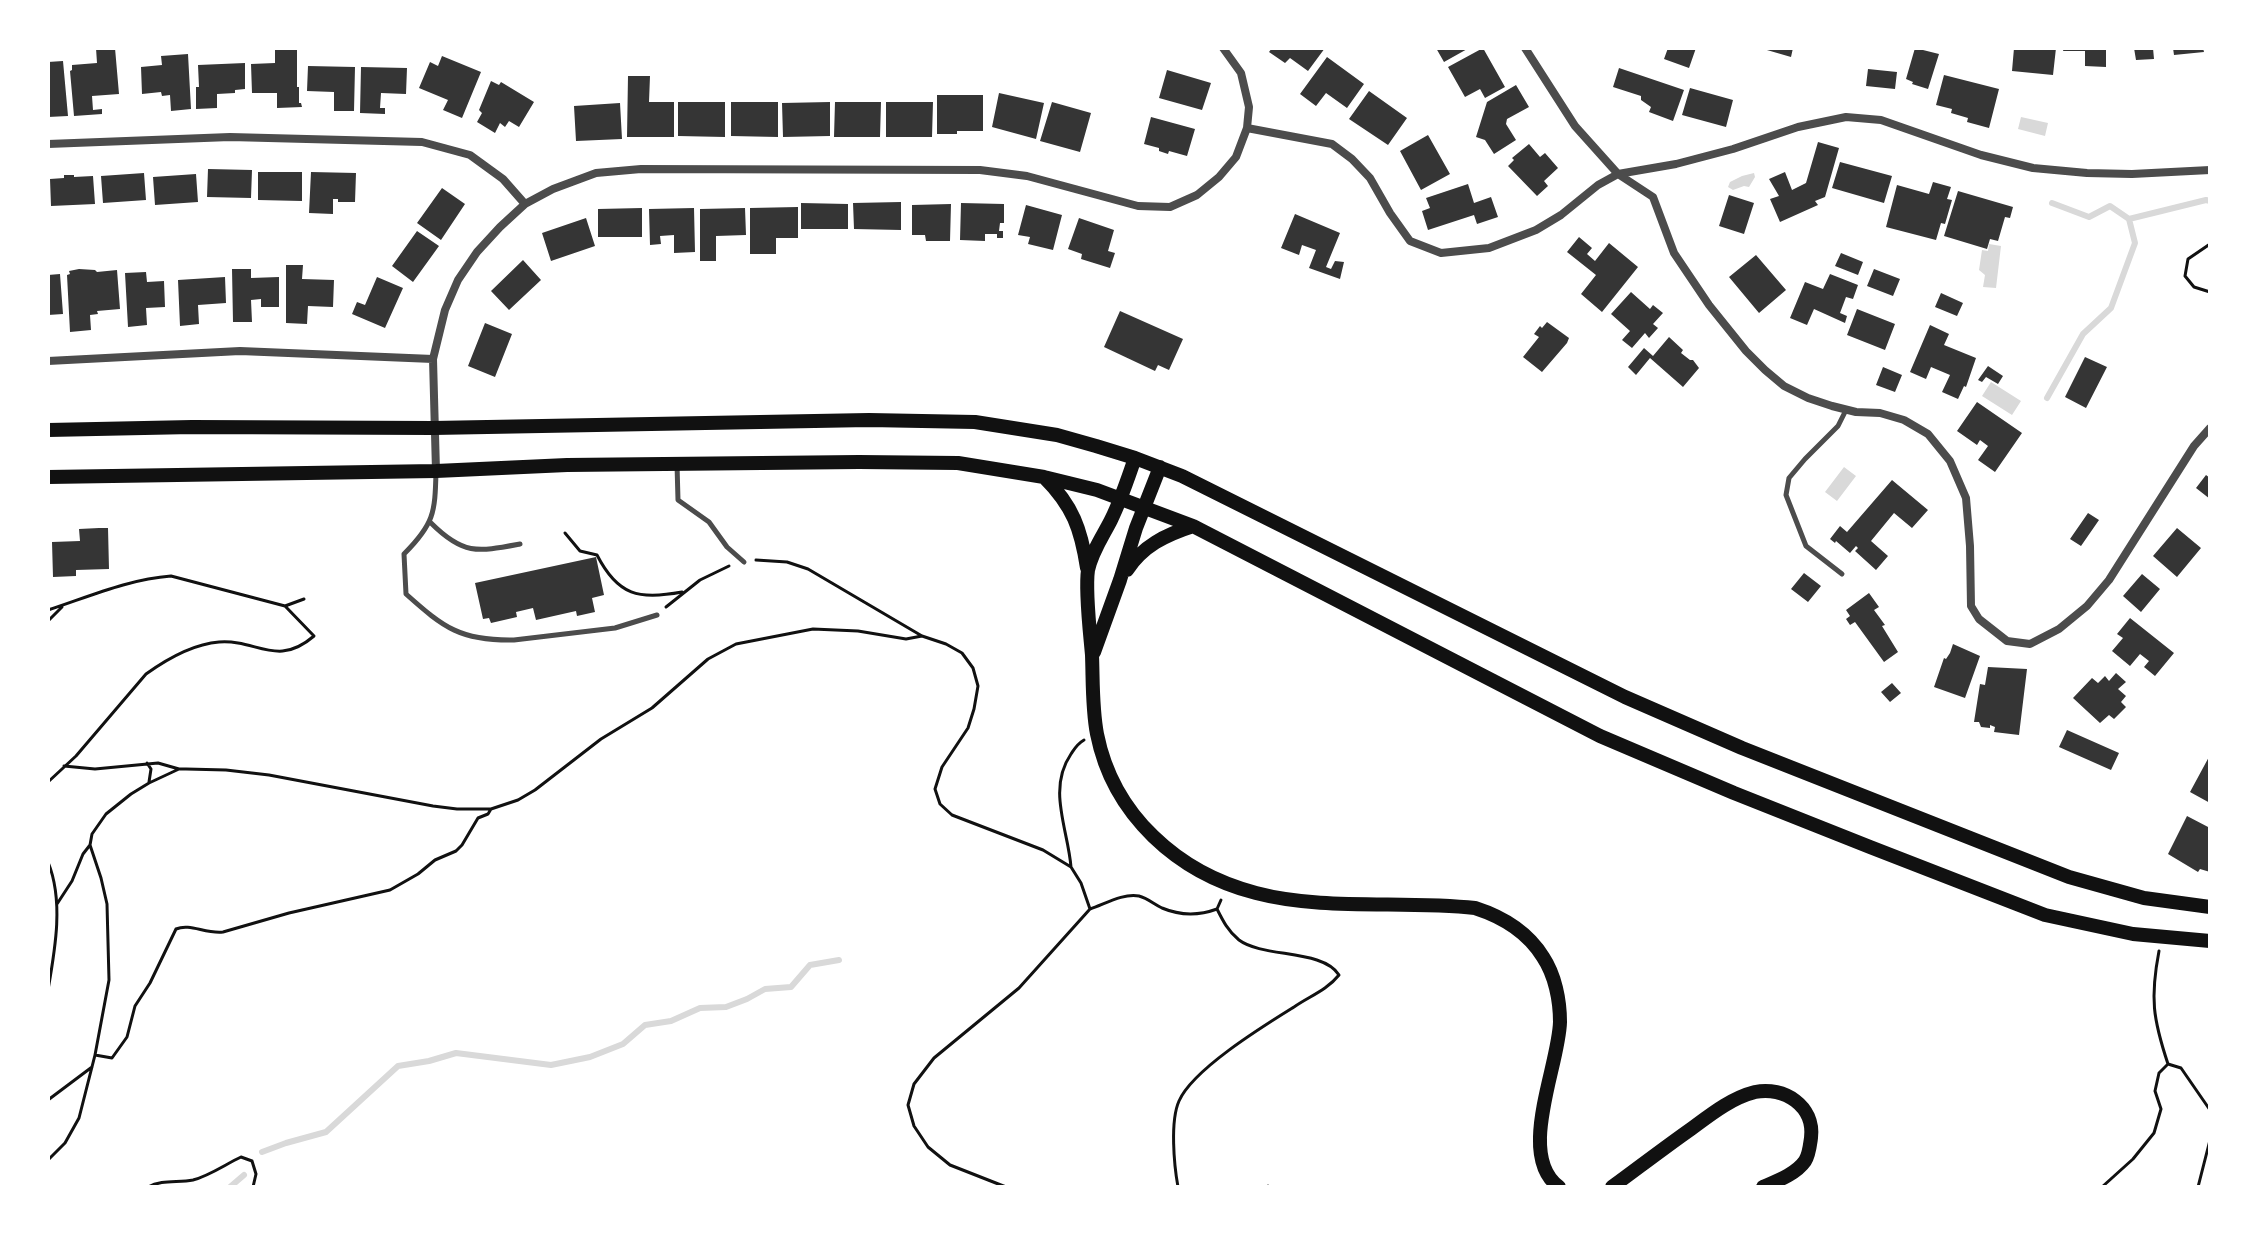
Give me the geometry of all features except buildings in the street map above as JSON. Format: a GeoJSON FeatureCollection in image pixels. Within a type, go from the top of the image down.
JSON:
{"type":"FeatureCollection","features":[{"type":"Feature","properties":{"kind":"main road"},"geometry":{"type":"LineString","coordinates":[[48,430],[433,428],[869,420],[975,422],[1057,435],[1135,458],[1182,476],[1625,697],[1742,748],[2069,877],[2144,898],[2210,907]]}},
{"type":"Feature","properties":{"kind":"main road"},"geometry":{"type":"LineString","coordinates":[[1088,571],[1135,458]]}},
{"type":"Feature","properties":{"kind":"main road"},"geometry":{"type":"LineString","coordinates":[[48,477],[436,471],[567,465],[859,462],[958,463],[1044,477],[1097,490],[1193,526],[1600,736],[1857,842],[2045,915],[2133,934],[2210,941]]}},
{"type":"Feature","properties":{"kind":"main road"},"geometry":{"type":"LineString","coordinates":[[1092,660],[1160,467]]}},
{"type":"Feature","properties":{"kind":"main road"},"geometry":{"type":"LineString","coordinates":[[1044,477],[1056,488],[1079,527],[1088,571],[1092,687],[1098,735],[1113,783],[1136,818],[1164,848],[1211,877],[1255,893],[1295,900],[1475,908],[1491,913],[1525,934],[1548,963],[1558,1001],[1558,1040],[1539,1138],[1540,1159],[1545,1172],[1559,1187]]}},
{"type":"Feature","properties":{"kind":"main road"},"geometry":{"type":"LineString","coordinates":[[1120,580],[1142,551],[1154,541],[1193,526]]}},
{"type":"Feature","properties":{"kind":"main road"},"geometry":{"type":"LineString","coordinates":[[1612,1187],[1713,1113],[1738,1099],[1754,1092],[1782,1093],[1803,1107],[1809,1117],[1812,1131],[1810,1148],[1805,1161],[1793,1172],[1763,1187]]}},
{"type":"Feature","properties":{"kind":"street"},"geometry":{"type":"LineString","coordinates":[[436,471],[433,359],[445,310],[458,280],[477,252],[525,204],[553,189],[596,173],[641,169],[980,170],[1027,176],[1138,206],[1170,207],[1197,195],[1219,177],[1236,157],[1247,128],[1249,107],[1241,73],[1223,48]]}},
{"type":"Feature","properties":{"kind":"street"},"geometry":{"type":"LineString","coordinates":[[1525,48],[1575,126],[1618,174],[1653,197],[1674,253],[1709,305],[1746,351],[1784,386],[1808,398],[1904,420],[1928,434],[1950,461],[1966,498],[1971,606],[1979,619],[2007,641],[2030,644],[2059,629],[2095,597],[2194,446],[2210,428]]}},
{"type":"Feature","properties":{"kind":"street"},"geometry":{"type":"LineString","coordinates":[[1247,128],[1332,144],[1370,178],[1410,241],[1441,253],[1489,248],[1536,230],[1618,174],[1676,164],[1798,127],[1846,117],[1881,120],[1981,155],[2033,168],[2132,174],[2210,170]]}},
{"type":"Feature","properties":{"kind":"street"},"geometry":{"type":"LineString","coordinates":[[48,144],[230,137],[422,142],[470,155],[503,179],[525,204]]}},
{"type":"Feature","properties":{"kind":"street"},"geometry":{"type":"LineString","coordinates":[[48,361],[240,351],[433,359]]}},
{"type":"Feature","properties":{"kind":"lane"},"geometry":{"type":"LineString","coordinates":[[1842,574],[1806,546],[1786,495],[1789,478],[1838,426],[1847,409]]}},
{"type":"Feature","properties":{"kind":"lane"},"geometry":{"type":"LineString","coordinates":[[677,464],[678,500],[709,522],[727,547],[744,562]]}},
{"type":"Feature","properties":{"kind":"lane"},"geometry":{"type":"LineString","coordinates":[[436,471],[431,523],[404,554],[406,594],[442,625],[466,636],[514,640],[615,628],[657,615]]}},
{"type":"Feature","properties":{"kind":"lane"},"geometry":{"type":"LineString","coordinates":[[431,523],[448,540],[467,549],[520,544]]}},
{"type":"Feature","properties":{"kind":"path"},"geometry":{"type":"LineString","coordinates":[[2210,244],[2188,259],[2185,276],[2194,287],[2210,292]]}},
{"type":"Feature","properties":{"kind":"path"},"geometry":{"type":"LineString","coordinates":[[565,533],[580,551],[597,555],[608,577],[626,589],[656,597],[682,592]]}},
{"type":"Feature","properties":{"kind":"path"},"geometry":{"type":"LineString","coordinates":[[657,615],[682,592],[717,570],[752,560],[787,562],[808,569],[922,636],[962,653],[973,668],[978,686],[968,728],[942,767],[935,789],[940,804],[952,815],[1043,850],[1071,867]]}},
{"type":"Feature","properties":{"kind":"path"},"geometry":{"type":"LineString","coordinates":[[48,610],[126,585],[171,576],[285,606],[314,636],[305,644],[279,652],[217,642],[181,653],[146,674],[76,756],[48,782]]}},
{"type":"Feature","properties":{"kind":"path"},"geometry":{"type":"LineString","coordinates":[[285,606],[304,599]]}},
{"type":"Feature","properties":{"kind":"path"},"geometry":{"type":"LineString","coordinates":[[48,621],[64,605]]}},
{"type":"Feature","properties":{"kind":"path"},"geometry":{"type":"LineString","coordinates":[[64,766],[95,769],[147,763],[168,764],[179,769],[269,775],[433,806],[491,809],[518,800],[535,790],[601,739],[652,708],[708,659],[736,644],[813,629],[858,631],[906,639],[922,636]]}},
{"type":"Feature","properties":{"kind":"path"},"geometry":{"type":"LineString","coordinates":[[1090,909],[1081,883],[1071,867],[1059,810],[1059,787],[1064,763],[1079,743],[1098,735]]}},
{"type":"Feature","properties":{"kind":"path"},"geometry":{"type":"LineString","coordinates":[[147,763],[151,769],[149,783]]}},
{"type":"Feature","properties":{"kind":"path"},"geometry":{"type":"LineString","coordinates":[[56,905],[72,881],[90,845],[92,834],[106,814],[131,794],[179,769]]}},
{"type":"Feature","properties":{"kind":"path"},"geometry":{"type":"LineString","coordinates":[[95,1055],[112,1058],[122,1046],[135,1006],[150,983],[176,929],[186,926],[212,933],[223,932],[390,890],[435,860],[456,851],[478,818],[488,814],[491,809]]}},
{"type":"Feature","properties":{"kind":"path"},"geometry":{"type":"LineString","coordinates":[[48,1160],[65,1143],[79,1118],[109,980],[107,904],[90,845]]}},
{"type":"Feature","properties":{"kind":"path"},"geometry":{"type":"LineString","coordinates":[[48,862],[55,884],[56,905],[48,990]]}},
{"type":"Feature","properties":{"kind":"path"},"geometry":{"type":"LineString","coordinates":[[1006,1187],[950,1165],[928,1147],[914,1126],[908,1105],[914,1084],[934,1058],[1019,988],[1090,909],[1127,895],[1143,896],[1161,907],[1184,915],[1202,915],[1217,909],[1227,883]]}},
{"type":"Feature","properties":{"kind":"path"},"geometry":{"type":"LineString","coordinates":[[1178,1187],[1174,1162],[1177,1114],[1179,1101],[1193,1081],[1220,1057],[1331,985],[1339,975],[1335,967],[1317,960],[1242,942],[1227,928],[1217,909]]}},
{"type":"Feature","properties":{"kind":"path"},"geometry":{"type":"LineString","coordinates":[[2161,937],[2154,977],[2153,1009],[2168,1064]]}},
{"type":"Feature","properties":{"kind":"path"},"geometry":{"type":"LineString","coordinates":[[2168,1064],[2181,1068],[2210,1110]]}},
{"type":"Feature","properties":{"kind":"path"},"geometry":{"type":"LineString","coordinates":[[2102,1187],[2133,1159],[2154,1133],[2161,1109],[2155,1091],[2159,1073],[2168,1064]]}},
{"type":"Feature","properties":{"kind":"path"},"geometry":{"type":"LineString","coordinates":[[48,1100],[92,1067]]}},
{"type":"Feature","properties":{"kind":"path"},"geometry":{"type":"LineString","coordinates":[[2198,1187],[2210,1140]]}},
{"type":"Feature","properties":{"kind":"path"},"geometry":{"type":"LineString","coordinates":[[148,1187],[175,1180],[194,1180],[241,1157],[252,1161],[256,1174],[253,1187]]}},
{"type":"Feature","properties":{"kind":"shaded area"},"geometry":{"type":"Polygon","coordinates":[[[2021,117],[2048,123],[2045,136],[2018,129],[2021,117]]]}},
{"type":"Feature","properties":{"kind":"shaded area"},"geometry":{"type":"Polygon","coordinates":[[[1754,173],[1749,187],[1733,190],[1728,187],[1730,182],[1754,173]]]}},
{"type":"Feature","properties":{"kind":"shaded area"},"geometry":{"type":"Polygon","coordinates":[[[1989,244],[2001,246],[1996,288],[1983,287],[1985,275],[1979,270],[1982,250],[1988,251],[1989,244]]]}},
{"type":"Feature","properties":{"kind":"shaded area"},"geometry":{"type":"Polygon","coordinates":[[[1991,382],[2021,401],[2012,415],[1982,396],[1991,382]]]}},
{"type":"Feature","properties":{"kind":"shaded area"},"geometry":{"type":"Polygon","coordinates":[[[1844,467],[1856,476],[1837,501],[1825,492],[1844,467]]]}},
{"type":"Feature","properties":{"kind":"waterway"},"geometry":{"type":"LineString","coordinates":[[2052,203],[2089,217],[2110,206],[2129,219],[2210,201]]}},
{"type":"Feature","properties":{"kind":"waterway"},"geometry":{"type":"LineString","coordinates":[[2047,398],[2083,334],[2111,308],[2135,243],[2129,219]]}},
{"type":"Feature","properties":{"kind":"waterway"},"geometry":{"type":"LineString","coordinates":[[262,1152],[326,1132],[398,1066],[456,1053],[551,1065],[590,1057],[623,1044],[645,1025],[671,1021],[700,1008],[726,1007],[765,989],[791,987],[810,965],[839,960]]}},
{"type":"Feature","properties":{"kind":"waterway"},"geometry":{"type":"LineString","coordinates":[[230,1187],[244,1175]]}}]}
